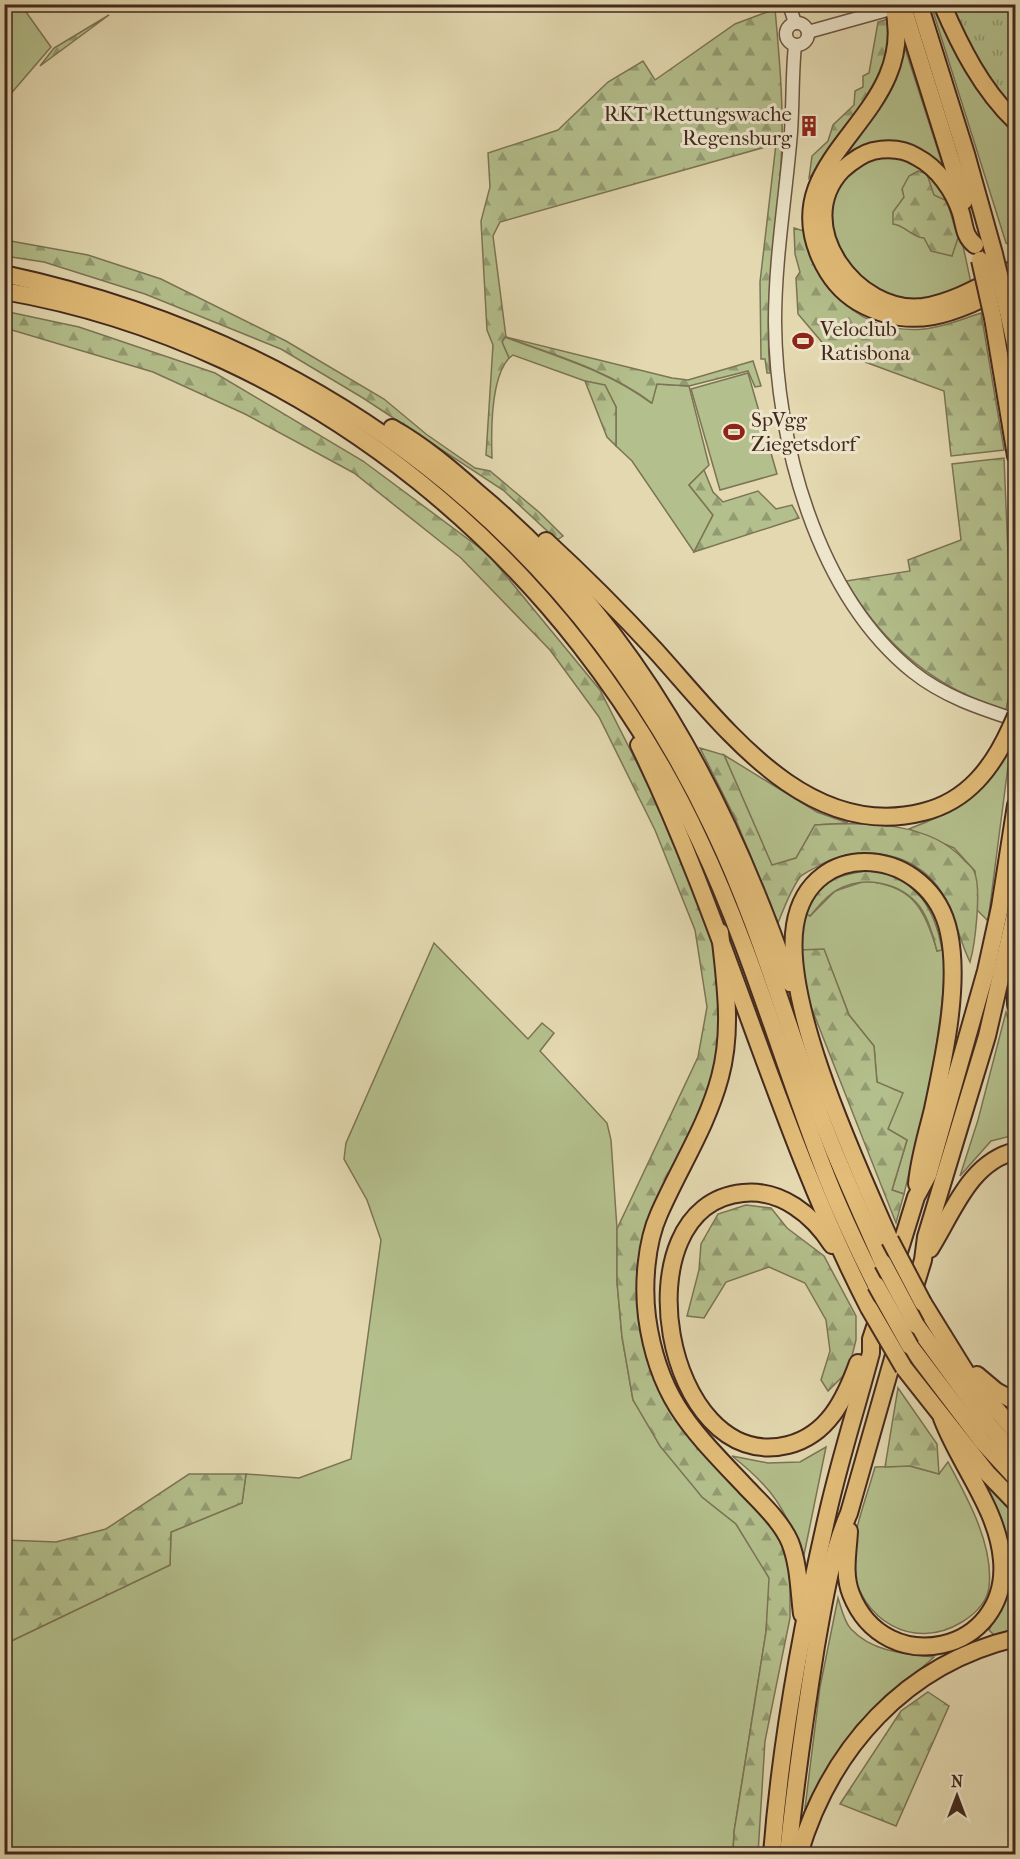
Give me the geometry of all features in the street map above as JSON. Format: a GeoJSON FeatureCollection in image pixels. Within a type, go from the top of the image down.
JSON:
{"type":"FeatureCollection","features":[{"type":"Feature","properties":{"kind":"highway"},"geometry":{"type":"LineString","coordinates":[[920,4],[1000,315],[1016,456]]}},
{"type":"Feature","properties":{"kind":"highway"},"geometry":{"type":"LineString","coordinates":[[942,4],[966,54],[993,97],[1016,122]]}},
{"type":"Feature","properties":{"kind":"highway"},"geometry":{"type":"LineString","coordinates":[[894,6],[983,253]]}},
{"type":"Feature","properties":{"kind":"highway"},"geometry":{"type":"LineString","coordinates":[[894,6],[897,42],[891,72],[877,100],[823,170],[816,188],[812,223],[818,251],[830,275],[852,299],[868,308],[897,318],[927,318],[953,312],[1016,282]]}},
{"type":"Feature","properties":{"kind":"highway"},"geometry":{"type":"LineString","coordinates":[[983,253],[966,237],[960,211],[948,187],[927,163],[914,155],[897,150],[869,152],[848,165],[830,188],[825,219],[833,255],[852,281],[865,292],[884,302],[911,307],[936,304],[1016,268]]}},
{"type":"Feature","properties":{"kind":"highway"},"geometry":{"type":"LineString","coordinates":[[4,274],[96,296],[199,333],[284,373],[347,410],[437,473],[503,532],[591,630],[650,713],[692,784],[724,850],[754,926],[823,1122],[883,1263],[916,1325],[988,1424],[1016,1456]]}},
{"type":"Feature","properties":{"kind":"highway"},"geometry":{"type":"LineString","coordinates":[[4,291],[86,310],[150,331],[220,359],[312,407],[403,468],[493,546],[573,634],[620,697],[665,770],[709,860],[740,938],[824,1172],[876,1285],[910,1346],[982,1441],[1016,1478]]}},
{"type":"Feature","properties":{"kind":"highway"},"geometry":{"type":"LineString","coordinates":[[1000,315],[1016,348]]}},
{"type":"Feature","properties":{"kind":"highway"},"geometry":{"type":"LineString","coordinates":[[347,410],[395,430],[513,513],[581,572],[657,652],[726,732],[768,769],[810,795],[841,809],[872,817],[909,816],[929,811],[966,792],[981,777],[999,754],[1014,721]]}},
{"type":"Feature","properties":{"kind":"highway"},"geometry":{"type":"LineString","coordinates":[[456,474],[548,558],[597,612],[656,693],[695,758],[731,831],[812,1039],[861,1175],[890,1240],[923,1303],[970,1379],[1016,1432]]}},
{"type":"Feature","properties":{"kind":"highway"},"geometry":{"type":"LineString","coordinates":[[620,697],[630,726],[688,850],[795,1141],[850,1272],[903,1368],[942,1418],[1016,1503]]}},
{"type":"Feature","properties":{"kind":"highway"},"geometry":{"type":"LineString","coordinates":[[772,1854],[786,1730],[804,1626],[828,1510],[871,1353],[871,1339],[916,1197],[928,1175],[975,1016],[1000,908],[1016,805]]}},
{"type":"Feature","properties":{"kind":"highway"},"geometry":{"type":"LineString","coordinates":[[812,1039],[800,994],[793,945],[795,923],[803,898],[827,873],[858,862],[891,865],[914,876],[928,888],[939,907],[949,931],[951,960],[946,1037],[918,1171],[916,1197]]}},
{"type":"Feature","properties":{"kind":"highway"},"geometry":{"type":"LineString","coordinates":[[788,1854],[808,1692],[839,1535],[849,1513],[923,1260],[926,1237],[987,1036],[1016,910]]}},
{"type":"Feature","properties":{"kind":"highway"},"geometry":{"type":"LineString","coordinates":[[720,932],[728,1000],[727,1035],[720,1076],[708,1112],[658,1216],[648,1257],[645,1294],[647,1316],[657,1363],[668,1393],[682,1418],[764,1506],[789,1541],[796,1565],[804,1626]]}},
{"type":"Feature","properties":{"kind":"highway"},"geometry":{"type":"LineString","coordinates":[[1016,973],[1016,1005]]}},
{"type":"Feature","properties":{"kind":"highway"},"geometry":{"type":"LineString","coordinates":[[923,1260],[971,1180],[995,1159],[1016,1151]]}},
{"type":"Feature","properties":{"kind":"highway"},"geometry":{"type":"LineString","coordinates":[[850,1272],[812,1219],[777,1197],[742,1193],[717,1201],[696,1216],[686,1229],[678,1244],[670,1272],[670,1322],[682,1374],[702,1412],[714,1425],[744,1443],[780,1447],[812,1437],[829,1421],[850,1388],[863,1350],[871,1339]]}},
{"type":"Feature","properties":{"kind":"highway"},"geometry":{"type":"LineString","coordinates":[[945,1337],[980,1378],[1016,1402]]}},
{"type":"Feature","properties":{"kind":"highway"},"geometry":{"type":"LineString","coordinates":[[849,1513],[846,1565],[850,1594],[860,1610],[882,1635],[901,1644],[919,1647],[936,1646],[954,1642],[983,1623],[999,1597],[1003,1580],[1002,1557],[988,1514],[942,1418]]}},
{"type":"Feature","properties":{"kind":"highway"},"geometry":{"type":"LineString","coordinates":[[799,1854],[825,1785],[846,1752],[880,1714],[904,1692],[936,1671],[966,1656],[1016,1638]]}},
{"type":"Feature","properties":{"kind":"street"},"geometry":{"type":"LineString","coordinates":[[789,4],[795,23]]}},
{"type":"Feature","properties":{"kind":"street"},"geometry":{"type":"LineString","coordinates":[[808,32],[894,6]]}},
{"type":"Feature","properties":{"kind":"street"},"geometry":{"type":"LineString","coordinates":[[795,45],[804,44],[808,32],[804,25],[795,23],[788,28],[786,36],[795,45],[775,320],[784,413],[797,480],[836,573],[875,636],[913,671],[937,688],[964,702],[1014,721]]}},
{"type":"Feature","properties":{"kind":"green space"},"geometry":{"type":"Polygon","coordinates":[[[5,4],[21,5],[51,47],[8,97],[4,92],[5,4]]]}},
{"type":"Feature","properties":{"kind":"green space"},"geometry":{"type":"Polygon","coordinates":[[[931,5],[935,5],[1015,128],[1015,248],[1006,243],[931,5]]]}},
{"type":"Feature","properties":{"kind":"green space"},"geometry":{"type":"Polygon","coordinates":[[[950,5],[1015,5],[1015,113],[984,73],[950,5]]]}},
{"type":"Feature","properties":{"kind":"green space"},"geometry":{"type":"Polygon","coordinates":[[[775,9],[782,141],[770,285],[768,344],[770,373],[767,373],[765,359],[761,359],[760,282],[776,144],[500,222],[493,236],[506,337],[688,380],[753,361],[761,386],[755,387],[748,371],[689,386],[657,384],[652,403],[600,373],[505,337],[502,342],[509,358],[503,367],[495,391],[492,458],[486,455],[493,345],[487,330],[481,221],[490,187],[488,153],[558,130],[608,82],[643,61],[655,80],[735,24],[775,9]]]}},
{"type":"Feature","properties":{"kind":"green space"},"geometry":{"type":"Polygon","coordinates":[[[109,15],[40,66],[54,48],[109,15]]]}},
{"type":"Feature","properties":{"kind":"green space"},"geometry":{"type":"Polygon","coordinates":[[[888,19],[886,56],[874,87],[809,178],[812,156],[828,141],[833,125],[854,105],[855,91],[863,87],[863,76],[869,73],[878,22],[888,19]]]}},
{"type":"Feature","properties":{"kind":"green space"},"geometry":{"type":"Polygon","coordinates":[[[903,42],[943,166],[916,147],[893,143],[822,184],[888,94],[898,71],[903,42]]]}},
{"type":"Feature","properties":{"kind":"green space"},"geometry":{"type":"Polygon","coordinates":[[[895,154],[932,172],[956,213],[971,283],[931,299],[905,300],[883,293],[863,281],[847,264],[836,244],[831,223],[832,202],[841,181],[862,161],[895,154]]]}},
{"type":"Feature","properties":{"kind":"green space"},"geometry":{"type":"Polygon","coordinates":[[[918,171],[927,174],[934,195],[947,201],[958,238],[952,256],[931,251],[924,238],[893,224],[893,212],[904,197],[902,189],[909,176],[918,171]]]}},
{"type":"Feature","properties":{"kind":"green space"},"geometry":{"type":"Polygon","coordinates":[[[794,228],[804,231],[818,272],[830,289],[862,316],[902,329],[924,329],[946,325],[981,313],[1004,450],[951,456],[944,391],[827,348],[798,314],[796,278],[800,272],[795,254],[794,228]]]}},
{"type":"Feature","properties":{"kind":"green space"},"geometry":{"type":"Polygon","coordinates":[[[5,240],[88,255],[161,279],[286,341],[384,399],[426,434],[475,468],[490,471],[540,513],[563,536],[557,540],[503,490],[363,398],[281,349],[145,294],[44,262],[5,256],[5,240]]]}},
{"type":"Feature","properties":{"kind":"green space"},"geometry":{"type":"Polygon","coordinates":[[[4,311],[79,327],[215,373],[363,461],[488,554],[600,690],[682,852],[715,951],[721,1033],[715,1074],[703,1108],[645,1230],[650,1361],[777,1533],[790,1560],[790,1618],[765,1741],[758,1854],[733,1854],[734,1832],[766,1632],[769,1578],[736,1524],[702,1497],[660,1446],[633,1400],[622,1337],[617,1282],[617,1229],[698,1057],[707,1007],[695,930],[655,830],[599,717],[550,650],[461,558],[354,473],[245,414],[153,372],[5,328],[4,311]]]}},
{"type":"Feature","properties":{"kind":"green space"},"geometry":{"type":"Polygon","coordinates":[[[505,337],[600,373],[651,403],[657,384],[689,386],[709,465],[689,485],[713,515],[694,552],[632,461],[616,446],[616,407],[605,386],[513,355],[509,358],[502,342],[505,337]]]}},
{"type":"Feature","properties":{"kind":"green space","name":"SpVgg Ziegetsdorf"},"geometry":{"type":"Polygon","coordinates":[[[748,373],[777,474],[720,490],[691,389],[748,373]]]}},
{"type":"Feature","properties":{"kind":"green space"},"geometry":{"type":"Polygon","coordinates":[[[585,381],[605,385],[616,407],[616,446],[607,437],[585,381]]]}},
{"type":"Feature","properties":{"kind":"green space"},"geometry":{"type":"Polygon","coordinates":[[[1004,458],[1013,673],[1006,710],[956,690],[913,662],[877,625],[846,581],[910,571],[908,560],[961,540],[952,464],[1004,458]]]}},
{"type":"Feature","properties":{"kind":"green space"},"geometry":{"type":"Polygon","coordinates":[[[704,470],[713,492],[723,502],[758,491],[776,509],[792,505],[799,518],[694,552],[713,515],[689,485],[704,470]]]}},
{"type":"Feature","properties":{"kind":"green space"},"geometry":{"type":"Polygon","coordinates":[[[700,748],[724,755],[772,865],[796,858],[815,825],[855,824],[896,827],[934,838],[951,848],[973,869],[976,879],[977,916],[970,962],[941,891],[923,871],[895,857],[865,853],[849,855],[834,859],[804,874],[793,888],[778,923],[735,818],[700,748]]]}},
{"type":"Feature","properties":{"kind":"green space"},"geometry":{"type":"Polygon","coordinates":[[[1010,751],[988,921],[977,910],[975,871],[954,848],[909,829],[943,815],[967,801],[988,782],[1010,751]]]}},
{"type":"Feature","properties":{"kind":"green space"},"geometry":{"type":"Polygon","coordinates":[[[724,755],[817,812],[848,823],[815,825],[796,858],[772,866],[724,755]]]}},
{"type":"Feature","properties":{"kind":"green space"},"geometry":{"type":"Polygon","coordinates":[[[874,870],[889,874],[913,888],[929,909],[942,950],[937,951],[928,923],[920,907],[912,898],[882,883],[848,885],[829,895],[810,916],[805,913],[817,892],[832,880],[841,876],[874,870]]]}},
{"type":"Feature","properties":{"kind":"green space"},"geometry":{"type":"Polygon","coordinates":[[[865,881],[881,883],[894,888],[914,901],[927,922],[937,951],[945,949],[941,1012],[932,1073],[904,1194],[892,1190],[907,1140],[888,1129],[877,1082],[874,1046],[849,1015],[824,950],[799,950],[805,913],[810,916],[835,891],[865,881]]]}},
{"type":"Feature","properties":{"kind":"green space"},"geometry":{"type":"Polygon","coordinates":[[[434,943],[528,1039],[542,1023],[554,1033],[540,1051],[607,1123],[611,1140],[617,1229],[617,1282],[622,1337],[633,1400],[702,1497],[736,1524],[770,1578],[766,1632],[734,1832],[733,1854],[5,1854],[5,1644],[170,1565],[171,1532],[242,1503],[246,1474],[299,1478],[351,1459],[381,1240],[367,1200],[344,1159],[346,1143],[434,943]]]}},
{"type":"Feature","properties":{"kind":"green space"},"geometry":{"type":"Polygon","coordinates":[[[824,949],[849,1015],[874,1046],[877,1082],[903,1093],[888,1129],[907,1140],[892,1190],[904,1194],[896,1223],[806,994],[799,950],[824,949]]]}},
{"type":"Feature","properties":{"kind":"green space"},"geometry":{"type":"Polygon","coordinates":[[[1006,1012],[1015,1041],[1015,1135],[991,1141],[960,1176],[978,1120],[1006,1012]]]}},
{"type":"Feature","properties":{"kind":"green space"},"geometry":{"type":"Polygon","coordinates":[[[746,1205],[771,1208],[787,1228],[824,1256],[856,1316],[856,1340],[852,1356],[843,1376],[828,1391],[821,1380],[830,1351],[826,1320],[805,1283],[769,1267],[726,1282],[704,1318],[687,1316],[699,1270],[701,1244],[718,1214],[746,1205]]]}},
{"type":"Feature","properties":{"kind":"green space"},"geometry":{"type":"Polygon","coordinates":[[[898,1388],[937,1444],[939,1474],[910,1466],[885,1467],[898,1388]]]}},
{"type":"Feature","properties":{"kind":"green space"},"geometry":{"type":"Polygon","coordinates":[[[826,1447],[804,1555],[783,1511],[768,1489],[732,1456],[768,1463],[800,1462],[826,1447]]]}},
{"type":"Feature","properties":{"kind":"green space"},"geometry":{"type":"Polygon","coordinates":[[[948,1462],[971,1506],[983,1538],[989,1571],[988,1592],[980,1607],[962,1622],[944,1630],[925,1633],[908,1632],[877,1615],[857,1584],[852,1565],[856,1530],[875,1467],[910,1466],[939,1474],[948,1462]]]}},
{"type":"Feature","properties":{"kind":"green space"},"geometry":{"type":"Polygon","coordinates":[[[189,1474],[246,1474],[242,1503],[171,1532],[170,1565],[5,1644],[5,1540],[56,1542],[106,1529],[189,1474]]]}},
{"type":"Feature","properties":{"kind":"green space"},"geometry":{"type":"Polygon","coordinates":[[[981,1479],[1015,1512],[1015,1631],[996,1637],[989,1630],[1005,1590],[1007,1554],[998,1519],[981,1479]]]}},
{"type":"Feature","properties":{"kind":"green space"},"geometry":{"type":"Polygon","coordinates":[[[838,1598],[849,1626],[859,1637],[890,1650],[934,1657],[857,1725],[824,1774],[804,1816],[820,1687],[838,1598]]]}},
{"type":"Feature","properties":{"kind":"green space"},"geometry":{"type":"Polygon","coordinates":[[[928,1692],[949,1706],[896,1826],[840,1804],[901,1711],[928,1692]]]}},
{"type":"Feature","properties":{"kind":"place","name":"RKT Rettungswache Regensburg"},"geometry":{"type":"Point","coordinates":[809,126]}},
{"type":"Feature","properties":{"kind":"place","name":"Veloclub Ratisbona"},"geometry":{"type":"Point","coordinates":[803,341]}},
{"type":"Feature","properties":{"kind":"place","name":"SpVgg Ziegetsdorf"},"geometry":{"type":"Point","coordinates":[734,432]}}]}
